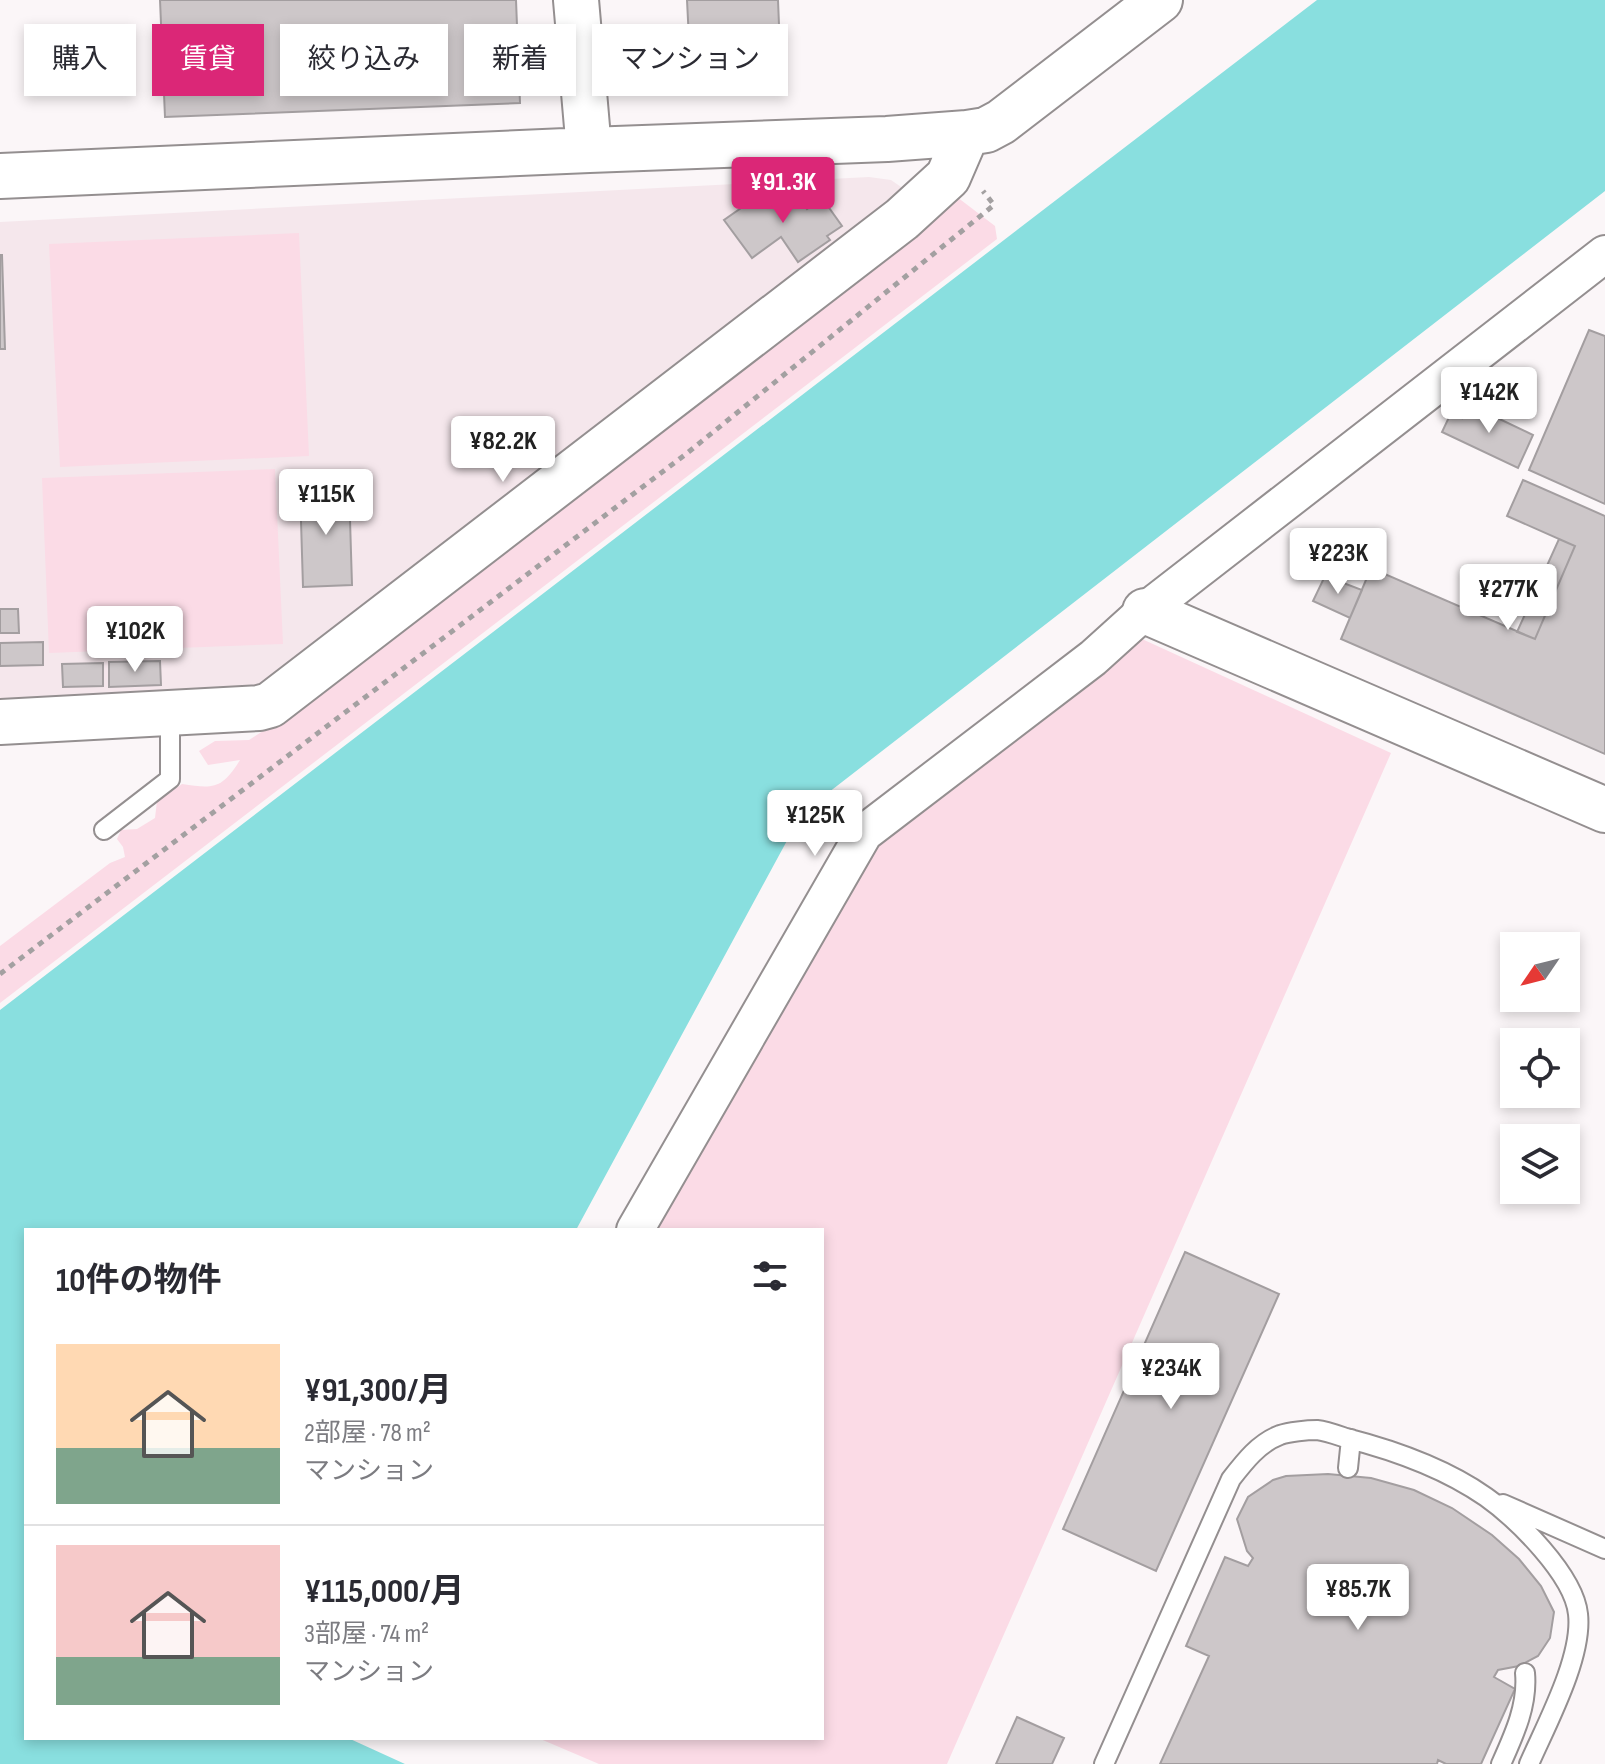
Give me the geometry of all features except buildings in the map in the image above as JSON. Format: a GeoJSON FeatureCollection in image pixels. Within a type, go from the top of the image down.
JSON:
{"type":"FeatureCollection","features":[{"type":"Feature","properties":{"kind":"street"},"geometry":{"type":"LineString","coordinates":[[576,0],[589,150]]}},
{"type":"Feature","properties":{"kind":"street"},"geometry":{"type":"LineString","coordinates":[[0,176],[887,139],[967,133],[986,130],[1001,122],[1160,0]]}},
{"type":"Feature","properties":{"kind":"street"},"geometry":{"type":"LineString","coordinates":[[0,722],[270,705],[902,219],[948,177],[967,133]]}},
{"type":"Feature","properties":{"kind":"street"},"geometry":{"type":"LineString","coordinates":[[636,1228],[864,833],[1093,658],[1145,611],[1605,254]]}},
{"type":"Feature","properties":{"kind":"street"},"geometry":{"type":"LineString","coordinates":[[1145,611],[1605,810]]}},
{"type":"Feature","properties":{"kind":"lane"},"geometry":{"type":"LineString","coordinates":[[104,830],[170,779],[170,713]]}},
{"type":"Feature","properties":{"kind":"lane"},"geometry":{"type":"LineString","coordinates":[[1104,1764],[1231,1479],[1250,1454],[1281,1435],[1317,1430],[1351,1439],[1433,1468],[1486,1497],[1605,1549]]}},
{"type":"Feature","properties":{"kind":"lane"},"geometry":{"type":"LineString","coordinates":[[1348,1468],[1351,1439]]}},
{"type":"Feature","properties":{"kind":"lane"},"geometry":{"type":"LineString","coordinates":[[1486,1497],[1532,1537],[1562,1574],[1578,1614],[1575,1646],[1563,1685],[1529,1764]]}},
{"type":"Feature","properties":{"kind":"lane"},"geometry":{"type":"LineString","coordinates":[[1501,1764],[1527,1693],[1525,1673]]}},
{"type":"Feature","properties":{"kind":"path"},"geometry":{"type":"LineString","coordinates":[[0,974],[686,454],[994,205],[980,187]]}},
{"type":"Feature","properties":{"kind":"shaded area"},"geometry":{"type":"Polygon","coordinates":[[[869,177],[891,180],[904,189],[895,204],[257,688],[0,701],[0,222],[869,177]]]}},
{"type":"Feature","properties":{"kind":"shaded area"},"geometry":{"type":"Polygon","coordinates":[[[957,197],[995,226],[997,239],[0,1003],[0,946],[110,863],[125,857],[117,839],[121,830],[137,829],[155,818],[157,801],[182,784],[216,785],[228,777],[240,760],[208,765],[199,751],[215,741],[249,740],[285,717],[957,197]]]}},
{"type":"Feature","properties":{"kind":"shaded area"},"geometry":{"type":"Polygon","coordinates":[[[299,233],[309,456],[60,467],[49,244],[299,233]]]}},
{"type":"Feature","properties":{"kind":"shaded area"},"geometry":{"type":"Polygon","coordinates":[[[275,469],[283,644],[49,653],[42,478],[275,469]]]}},
{"type":"Feature","properties":{"kind":"shaded area"},"geometry":{"type":"Polygon","coordinates":[[[1142,639],[1391,753],[947,1764],[599,1764],[543,1740],[824,1740],[824,1228],[651,1228],[876,845],[1142,639]]]}},
{"type":"Feature","properties":{"kind":"water"},"geometry":{"type":"Polygon","coordinates":[[[1317,0],[1605,0],[1605,191],[802,813],[577,1228],[24,1228],[24,1740],[352,1740],[405,1764],[0,1764],[0,1010],[1317,0]]]}}]}
